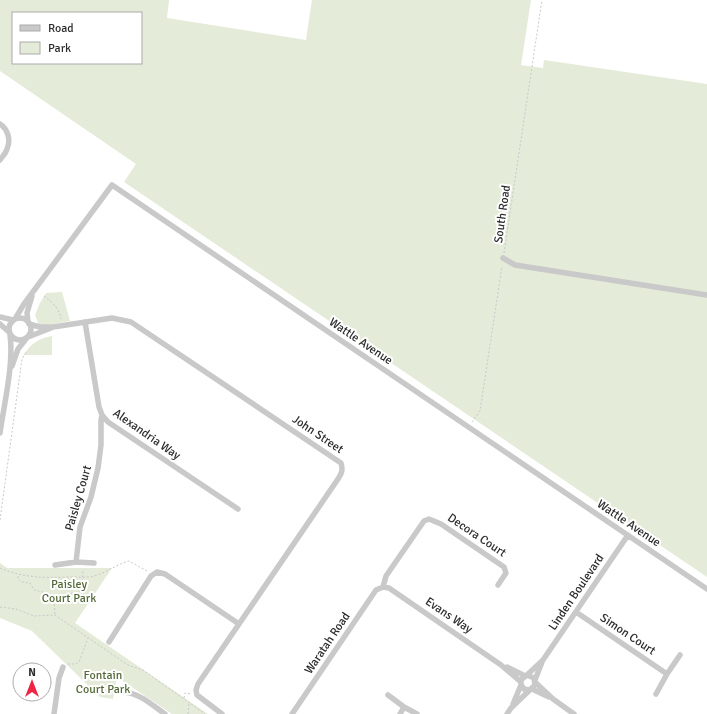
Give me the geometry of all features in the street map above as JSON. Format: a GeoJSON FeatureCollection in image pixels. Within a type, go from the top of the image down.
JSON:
{"type":"FeatureCollection","features":[{"type":"Feature","properties":{"kind":"street"},"geometry":{"type":"LineString","coordinates":[[0,124],[3,126],[9,138],[7,150],[0,160]]}},
{"type":"Feature","properties":{"kind":"street","name":"Wattle Avenue"},"geometry":{"type":"LineString","coordinates":[[14,320],[24,304],[112,186],[707,589]]}},
{"type":"Feature","properties":{"kind":"street"},"geometry":{"type":"LineString","coordinates":[[503,258],[515,265],[707,295]]}},
{"type":"Feature","properties":{"kind":"street","name":"Wattle Avenue"},"geometry":{"type":"LineString","coordinates":[[29,323],[27,313],[34,292]]}},
{"type":"Feature","properties":{"kind":"street"},"geometry":{"type":"LineString","coordinates":[[0,317],[14,320],[22,318],[29,323],[31,331],[18,349],[9,374]]}},
{"type":"Feature","properties":{"kind":"street","name":"John Street"},"geometry":{"type":"LineString","coordinates":[[29,323],[40,327],[53,327],[112,318],[131,322],[341,463],[342,474],[198,684],[196,690],[197,695]]}},
{"type":"Feature","properties":{"kind":"street"},"geometry":{"type":"LineString","coordinates":[[0,433],[11,350],[9,325],[14,320]]}},
{"type":"Feature","properties":{"kind":"street","name":"Alexandria Way"},"geometry":{"type":"LineString","coordinates":[[85,322],[99,407],[102,415],[108,422],[238,510]]}},
{"type":"Feature","properties":{"kind":"street"},"geometry":{"type":"LineString","coordinates":[[0,324],[16,340],[27,338]]}},
{"type":"Feature","properties":{"kind":"street","name":"John Street"},"geometry":{"type":"LineString","coordinates":[[27,338],[53,327]]}},
{"type":"Feature","properties":{"kind":"street"},"geometry":{"type":"LineString","coordinates":[[0,390],[6,394]]}},
{"type":"Feature","properties":{"kind":"street","name":"Paisley Court"},"geometry":{"type":"LineString","coordinates":[[76,562],[80,527],[91,497],[98,468],[101,445],[102,415]]}},
{"type":"Feature","properties":{"kind":"street","name":"Decora Court"},"geometry":{"type":"LineString","coordinates":[[383,586],[386,576],[424,521],[429,519],[442,524],[504,567],[506,573],[498,585]]}},
{"type":"Feature","properties":{"kind":"street","name":"Linden Boulevard"},"geometry":{"type":"LineString","coordinates":[[543,660],[628,535]]}},
{"type":"Feature","properties":{"kind":"street"},"geometry":{"type":"LineString","coordinates":[[55,565],[76,562],[94,563]]}},
{"type":"Feature","properties":{"kind":"street"},"geometry":{"type":"LineString","coordinates":[[109,642],[153,574],[157,572],[165,574],[239,624]]}},
{"type":"Feature","properties":{"kind":"street","name":"Evans Way"},"geometry":{"type":"LineString","coordinates":[[383,586],[390,588],[501,665],[521,683]]}},
{"type":"Feature","properties":{"kind":"street","name":"Waratah Road"},"geometry":{"type":"LineString","coordinates":[[292,714],[376,590],[383,586]]}},
{"type":"Feature","properties":{"kind":"street","name":"Simon Court"},"geometry":{"type":"LineString","coordinates":[[576,612],[667,674]]}},
{"type":"Feature","properties":{"kind":"street"},"geometry":{"type":"LineString","coordinates":[[656,694],[680,655]]}},
{"type":"Feature","properties":{"kind":"street"},"geometry":{"type":"LineString","coordinates":[[507,714],[521,683],[526,676],[543,660]]}},
{"type":"Feature","properties":{"kind":"street"},"geometry":{"type":"LineString","coordinates":[[511,708],[530,690],[536,681],[543,660]]}},
{"type":"Feature","properties":{"kind":"street","name":"Evans Way"},"geometry":{"type":"LineString","coordinates":[[501,665],[526,676]]}},
{"type":"Feature","properties":{"kind":"street"},"geometry":{"type":"LineString","coordinates":[[54,714],[59,678],[63,667]]}},
{"type":"Feature","properties":{"kind":"street"},"geometry":{"type":"LineString","coordinates":[[526,676],[532,676],[553,699],[574,714]]}},
{"type":"Feature","properties":{"kind":"street"},"geometry":{"type":"LineString","coordinates":[[521,683],[524,689],[553,699]]}},
{"type":"Feature","properties":{"kind":"street"},"geometry":{"type":"LineString","coordinates":[[123,692],[133,693],[139,696],[165,714]]}},
{"type":"Feature","properties":{"kind":"street"},"geometry":{"type":"LineString","coordinates":[[388,694],[404,707],[417,714]]}},
{"type":"Feature","properties":{"kind":"street"},"geometry":{"type":"LineString","coordinates":[[197,695],[222,714]]}},
{"type":"Feature","properties":{"kind":"street"},"geometry":{"type":"LineString","coordinates":[[400,714],[404,707]]}},
{"type":"Feature","properties":{"kind":"path","name":"South Road"},"geometry":{"type":"LineString","coordinates":[[468,427],[480,411],[542,0]]}},
{"type":"Feature","properties":{"kind":"path"},"geometry":{"type":"LineString","coordinates":[[44,296],[59,310],[62,326]]}},
{"type":"Feature","properties":{"kind":"path"},"geometry":{"type":"LineString","coordinates":[[0,520],[22,359],[26,352],[18,349]]}},
{"type":"Feature","properties":{"kind":"path"},"geometry":{"type":"LineString","coordinates":[[0,568],[18,575],[47,578],[82,577],[95,576],[129,561],[153,574]]}},
{"type":"Feature","properties":{"kind":"path"},"geometry":{"type":"LineString","coordinates":[[54,601],[66,594],[79,592],[82,588],[83,566],[76,562]]}},
{"type":"Feature","properties":{"kind":"path"},"geometry":{"type":"LineString","coordinates":[[18,575],[18,579],[21,582],[30,583],[34,590],[44,592],[54,601]]}},
{"type":"Feature","properties":{"kind":"path"},"geometry":{"type":"LineString","coordinates":[[54,601],[55,615]]}},
{"type":"Feature","properties":{"kind":"path"},"geometry":{"type":"LineString","coordinates":[[0,607],[16,609],[34,616],[55,615],[128,665],[143,670],[205,714]]}},
{"type":"Feature","properties":{"kind":"path"},"geometry":{"type":"LineString","coordinates":[[63,667],[79,662],[88,638]]}},
{"type":"Feature","properties":{"kind":"path"},"geometry":{"type":"LineString","coordinates":[[184,699],[185,693],[197,695]]}},
{"type":"Feature","properties":{"kind":"path"},"geometry":{"type":"LineString","coordinates":[[188,714],[190,703]]}},
{"type":"Feature","properties":{"kind":"green space"},"geometry":{"type":"Polygon","coordinates":[[[0,0],[169,0],[167,18],[306,40],[312,0],[531,0],[521,65],[543,68],[544,60],[707,84],[707,577],[124,182],[136,164],[0,71],[0,0]]]}},
{"type":"Feature","properties":{"kind":"green space"},"geometry":{"type":"Polygon","coordinates":[[[62,292],[70,321],[39,325],[35,315],[46,293],[62,292]]]}},
{"type":"Feature","properties":{"kind":"green space"},"geometry":{"type":"Polygon","coordinates":[[[52,336],[52,355],[24,355],[35,342],[52,336]]]}},
{"type":"Feature","properties":{"kind":"green space"},"geometry":{"type":"Polygon","coordinates":[[[0,563],[7,568],[112,568],[75,623],[208,714],[172,714],[117,677],[113,699],[100,697],[32,631],[0,618],[0,563]]]}},
{"type":"Feature","properties":{"kind":"park label","name":"Paisley Court Park"},"geometry":{"type":"Point","coordinates":[69,591]}},
{"type":"Feature","properties":{"kind":"park label","name":"Fontain Court Park"},"geometry":{"type":"Point","coordinates":[103,682]}}]}
